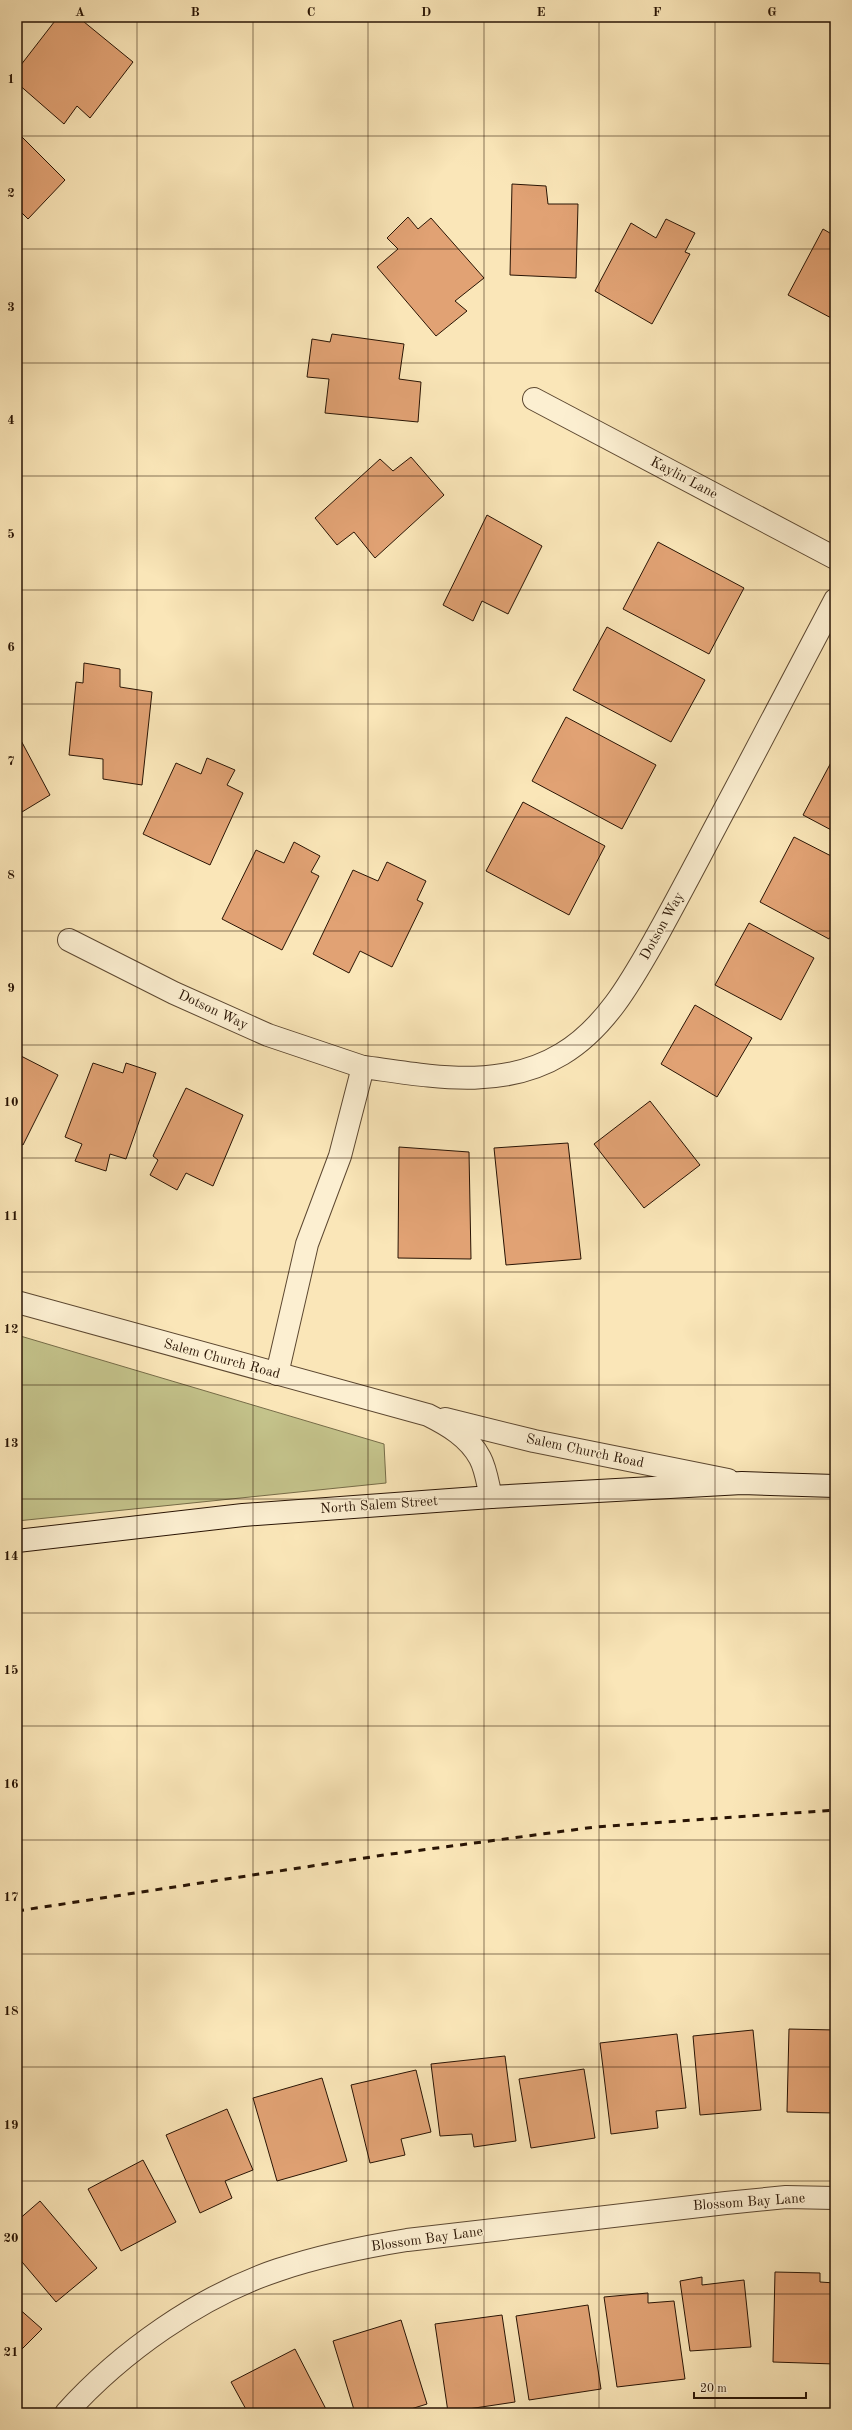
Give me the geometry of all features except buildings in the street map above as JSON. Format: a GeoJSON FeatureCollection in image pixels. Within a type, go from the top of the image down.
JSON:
{"type":"FeatureCollection","features":[{"type":"Feature","properties":{"kind":"street","name":"Kaylin Lane"},"geometry":{"type":"LineString","coordinates":[[534,399],[835,558]]}},
{"type":"Feature","properties":{"kind":"street","name":"Dotson Way"},"geometry":{"type":"LineString","coordinates":[[69,940],[174,993],[268,1035],[363,1067],[451,1079],[484,1078],[512,1072],[542,1063],[562,1054],[603,1020],[637,970],[679,896],[835,600]]}},
{"type":"Feature","properties":{"kind":"street"},"geometry":{"type":"LineString","coordinates":[[276,1374],[307,1244],[340,1156],[363,1067]]}},
{"type":"Feature","properties":{"kind":"street","name":"Salem Church Road"},"geometry":{"type":"LineString","coordinates":[[17,1302],[428,1415],[534,1441],[742,1483]]}},
{"type":"Feature","properties":{"kind":"street","name":"Salem Church Road"},"geometry":{"type":"LineString","coordinates":[[428,1415],[453,1428],[470,1444],[480,1458],[491,1497]]}},
{"type":"Feature","properties":{"kind":"street"},"geometry":{"type":"LineString","coordinates":[[742,1483],[835,1486]]}},
{"type":"Feature","properties":{"kind":"street","name":"North Salem Street"},"geometry":{"type":"LineString","coordinates":[[17,1541],[243,1515],[491,1497],[742,1483]]}},
{"type":"Feature","properties":{"kind":"street","name":"Blossom Bay Lane"},"geometry":{"type":"LineString","coordinates":[[66,2413],[81,2397],[132,2352],[190,2312],[234,2289],[276,2271],[320,2258],[362,2247],[408,2240],[710,2204],[786,2197],[835,2198]]}},
{"type":"Feature","properties":{"kind":"shaded area"},"geometry":{"type":"Polygon","coordinates":[[[17,1335],[384,1444],[386,1483],[17,1521],[17,1335]]]}},
{"type":"Feature","properties":{"kind":"railway"},"geometry":{"type":"LineString","coordinates":[[17,1911],[384,1855],[595,1827],[835,1810]]}}]}
